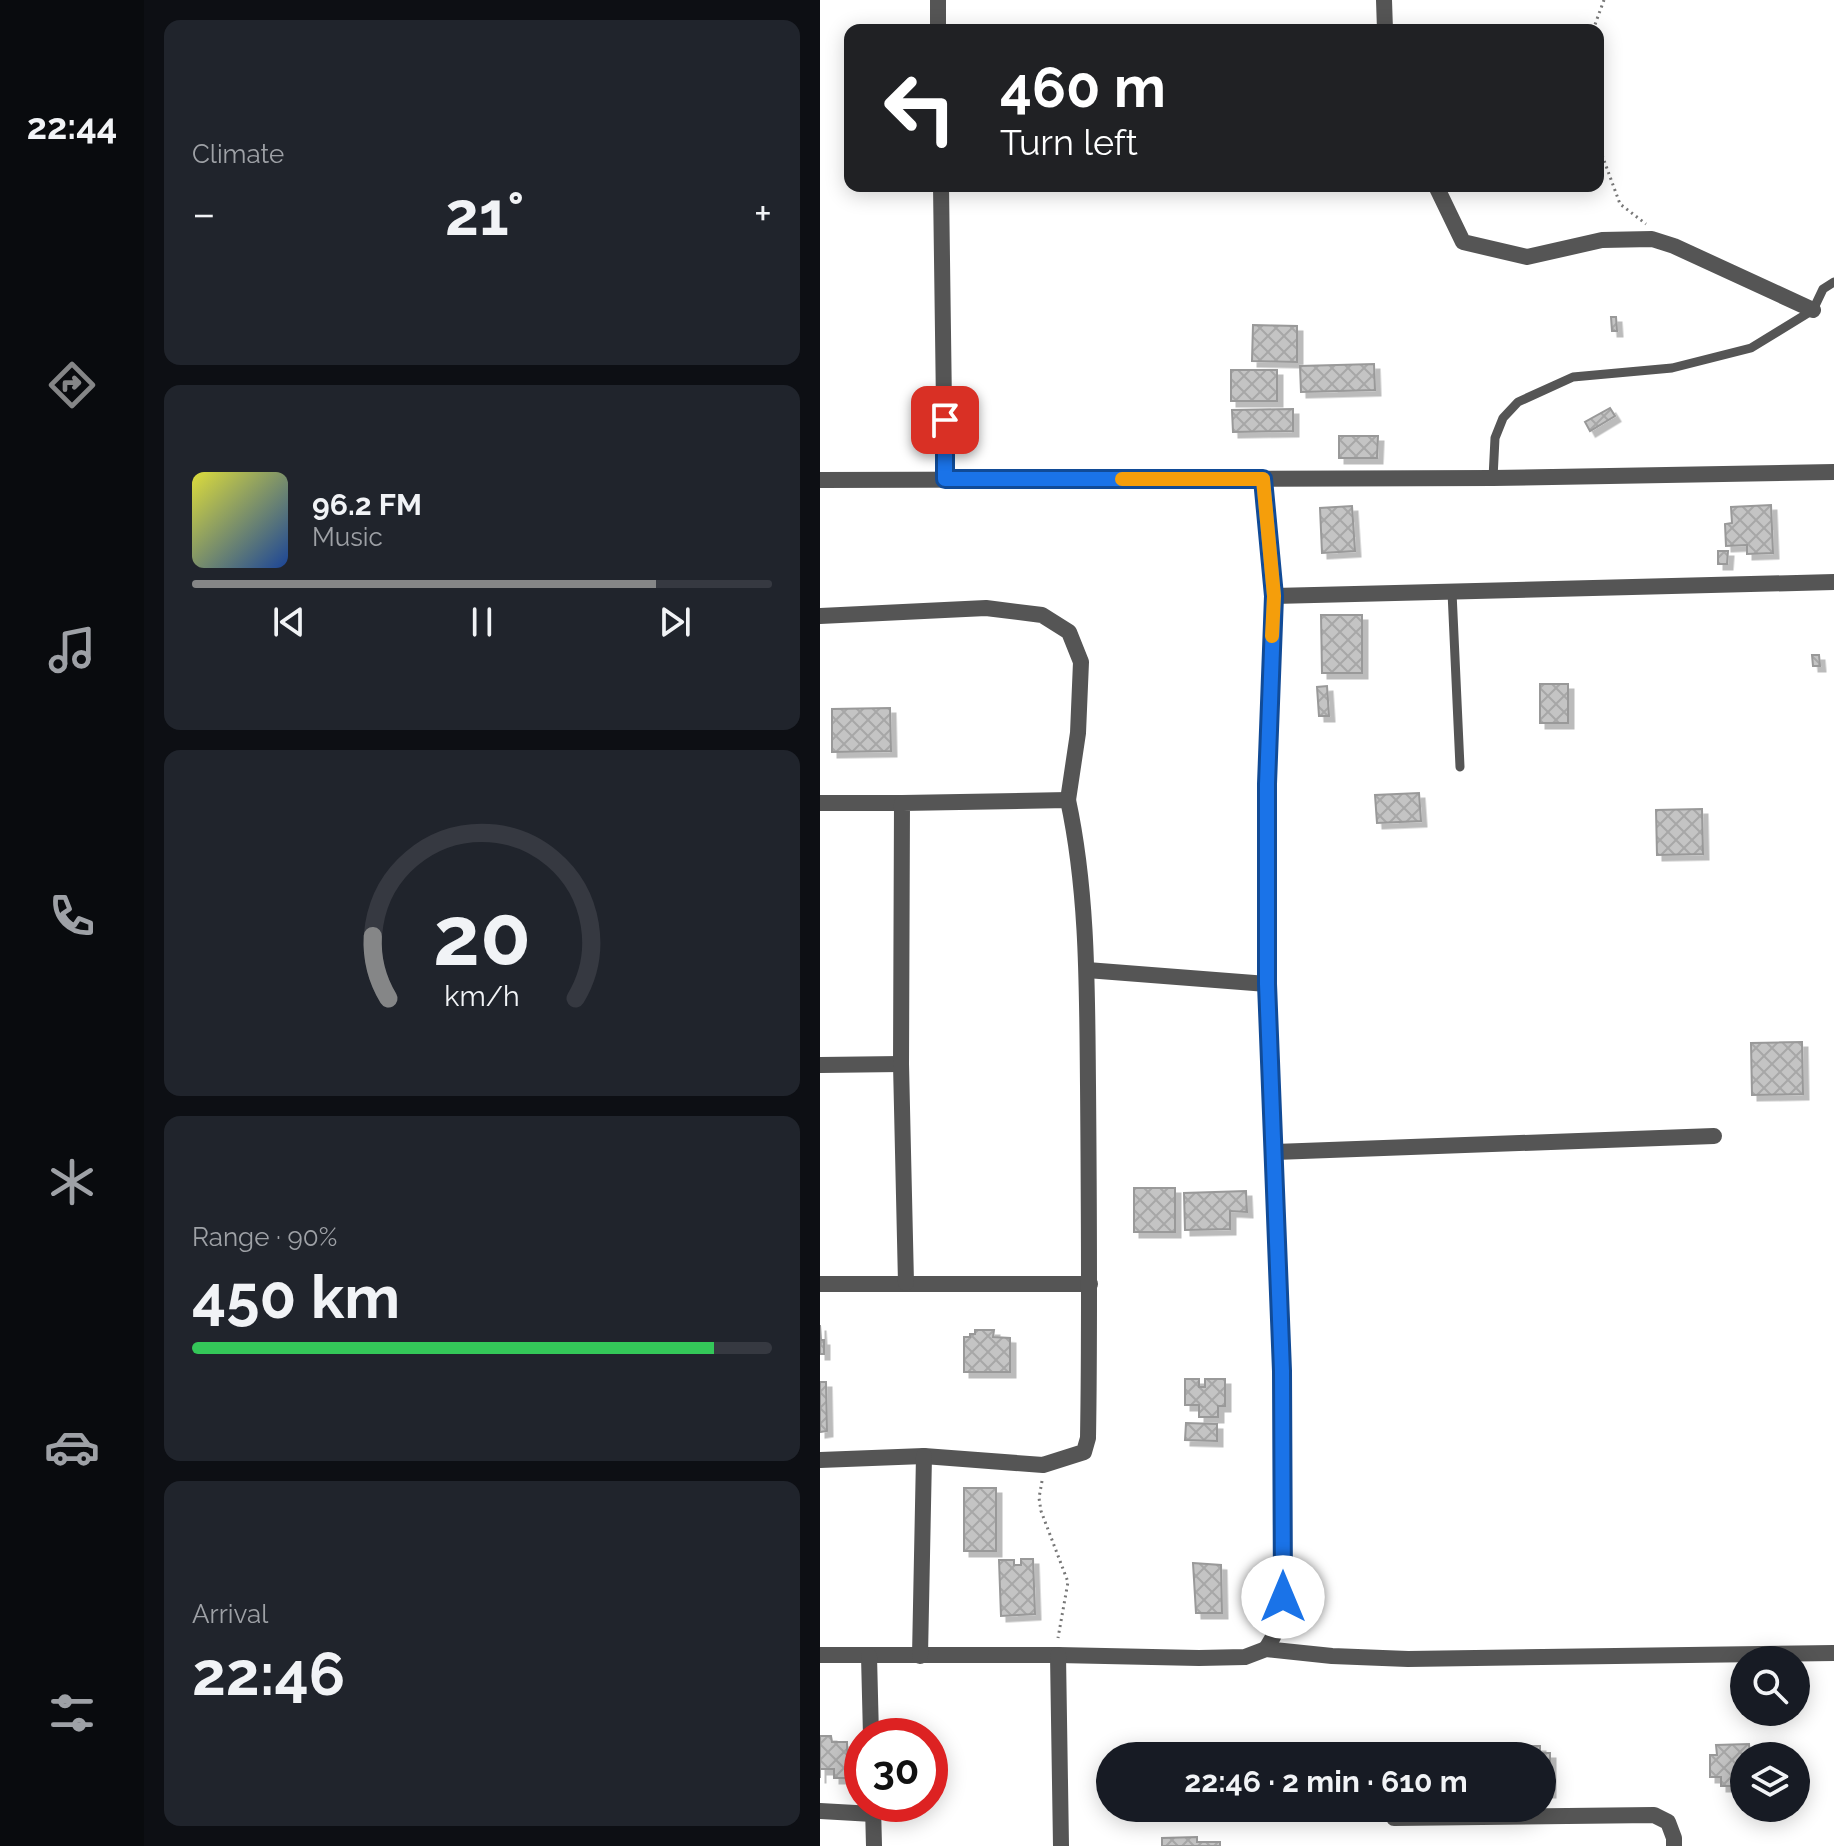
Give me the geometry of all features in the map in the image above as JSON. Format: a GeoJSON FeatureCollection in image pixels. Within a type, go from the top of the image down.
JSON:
{"type":"FeatureCollection","features":[{"type":"Feature","properties":{"kind":"street"},"geometry":{"type":"LineString","coordinates":[[938,0],[938,24]]}},
{"type":"Feature","properties":{"kind":"street"},"geometry":{"type":"LineString","coordinates":[[1384,0],[1385,24]]}},
{"type":"Feature","properties":{"kind":"street"},"geometry":{"type":"LineString","coordinates":[[941,192],[945,479]]}},
{"type":"Feature","properties":{"kind":"street"},"geometry":{"type":"LineString","coordinates":[[1439,192],[1463,242],[1527,257],[1602,240],[1652,239],[1674,246],[1813,310]]}},
{"type":"Feature","properties":{"kind":"street"},"geometry":{"type":"LineString","coordinates":[[820,480],[1493,478],[1834,472]]}},
{"type":"Feature","properties":{"kind":"street"},"geometry":{"type":"LineString","coordinates":[[1263,479],[1274,596],[1267,784],[1267,984],[1282,1371],[1283,1597],[1273,1637],[1266,1649]]}},
{"type":"Feature","properties":{"kind":"street"},"geometry":{"type":"LineString","coordinates":[[1274,596],[1834,582]]}},
{"type":"Feature","properties":{"kind":"street"},"geometry":{"type":"LineString","coordinates":[[820,616],[986,608],[1042,615],[1069,632],[1081,662],[1078,733],[1068,800],[1078,845],[1087,970],[1090,1284],[1088,1438],[1084,1452],[1043,1465],[924,1456],[820,1460]]}},
{"type":"Feature","properties":{"kind":"street"},"geometry":{"type":"LineString","coordinates":[[820,803],[1068,800]]}},
{"type":"Feature","properties":{"kind":"street"},"geometry":{"type":"LineString","coordinates":[[902,803],[901,1064],[906,1283]]}},
{"type":"Feature","properties":{"kind":"street"},"geometry":{"type":"LineString","coordinates":[[1087,970],[1267,984]]}},
{"type":"Feature","properties":{"kind":"street"},"geometry":{"type":"LineString","coordinates":[[820,1065],[901,1064]]}},
{"type":"Feature","properties":{"kind":"street"},"geometry":{"type":"LineString","coordinates":[[1275,1152],[1714,1136]]}},
{"type":"Feature","properties":{"kind":"street"},"geometry":{"type":"LineString","coordinates":[[820,1284],[1090,1284]]}},
{"type":"Feature","properties":{"kind":"street"},"geometry":{"type":"LineString","coordinates":[[920,1656],[924,1456]]}},
{"type":"Feature","properties":{"kind":"street"},"geometry":{"type":"LineString","coordinates":[[820,1655],[1199,1658],[1245,1657],[1266,1649],[1408,1659],[1834,1653]]}},
{"type":"Feature","properties":{"kind":"street"},"geometry":{"type":"LineString","coordinates":[[1058,1655],[1061,1846]]}},
{"type":"Feature","properties":{"kind":"street"},"geometry":{"type":"LineString","coordinates":[[869,1656],[871,1718]]}},
{"type":"Feature","properties":{"kind":"street"},"geometry":{"type":"LineString","coordinates":[[820,1811],[844,1810]]}},
{"type":"Feature","properties":{"kind":"street"},"geometry":{"type":"LineString","coordinates":[[1556,1816],[1654,1815],[1668,1822],[1674,1846]]}},
{"type":"Feature","properties":{"kind":"street"},"geometry":{"type":"LineString","coordinates":[[873,1822],[874,1846]]}},
{"type":"Feature","properties":{"kind":"lane"},"geometry":{"type":"LineString","coordinates":[[1493,478],[1495,438],[1503,418],[1518,402],[1573,377],[1672,368],[1751,348],[1813,310],[1823,289],[1834,282]]}},
{"type":"Feature","properties":{"kind":"lane"},"geometry":{"type":"LineString","coordinates":[[1452,592],[1460,767]]}},
{"type":"Feature","properties":{"kind":"path"},"geometry":{"type":"LineString","coordinates":[[1595,24],[1604,0]]}},
{"type":"Feature","properties":{"kind":"path"},"geometry":{"type":"LineString","coordinates":[[1604,160],[1620,204],[1653,229]]}},
{"type":"Feature","properties":{"kind":"path"},"geometry":{"type":"LineString","coordinates":[[1043,1465],[1039,1498],[1041,1511],[1068,1582],[1058,1630],[1058,1655]]}},
{"type":"Feature","properties":{"kind":"building"},"geometry":{"type":"Polygon","coordinates":[[[1611,317],[1616,317],[1617,331],[1612,331],[1611,317]]]}},
{"type":"Feature","properties":{"kind":"building"},"geometry":{"type":"Polygon","coordinates":[[[1253,325],[1297,326],[1297,362],[1252,361],[1253,325]]]}},
{"type":"Feature","properties":{"kind":"building"},"geometry":{"type":"Polygon","coordinates":[[[1374,364],[1375,390],[1301,392],[1300,366],[1374,364]]]}},
{"type":"Feature","properties":{"kind":"building"},"geometry":{"type":"Polygon","coordinates":[[[1231,370],[1277,370],[1277,401],[1231,401],[1231,370]]]}},
{"type":"Feature","properties":{"kind":"building"},"geometry":{"type":"Polygon","coordinates":[[[1610,408],[1615,416],[1590,431],[1585,422],[1610,408]]]}},
{"type":"Feature","properties":{"kind":"building"},"geometry":{"type":"Polygon","coordinates":[[[1293,409],[1293,431],[1233,432],[1232,410],[1293,409]]]}},
{"type":"Feature","properties":{"kind":"building"},"geometry":{"type":"Polygon","coordinates":[[[1339,436],[1378,436],[1377,458],[1339,458],[1339,436]]]}},
{"type":"Feature","properties":{"kind":"building"},"geometry":{"type":"Polygon","coordinates":[[[1771,505],[1773,553],[1747,554],[1747,545],[1726,546],[1725,524],[1732,523],[1731,507],[1771,505]]]}},
{"type":"Feature","properties":{"kind":"building"},"geometry":{"type":"Polygon","coordinates":[[[1352,506],[1355,551],[1322,553],[1320,508],[1352,506]]]}},
{"type":"Feature","properties":{"kind":"building"},"geometry":{"type":"Polygon","coordinates":[[[1718,551],[1728,551],[1727,564],[1718,564],[1718,551]]]}},
{"type":"Feature","properties":{"kind":"building"},"geometry":{"type":"Polygon","coordinates":[[[1321,615],[1362,615],[1362,673],[1322,673],[1321,615]]]}},
{"type":"Feature","properties":{"kind":"building"},"geometry":{"type":"Polygon","coordinates":[[[1812,655],[1819,655],[1820,666],[1813,666],[1812,655]]]}},
{"type":"Feature","properties":{"kind":"building"},"geometry":{"type":"Polygon","coordinates":[[[1540,684],[1568,684],[1568,723],[1540,723],[1540,684]]]}},
{"type":"Feature","properties":{"kind":"building"},"geometry":{"type":"Polygon","coordinates":[[[1327,686],[1329,716],[1319,716],[1317,687],[1327,686]]]}},
{"type":"Feature","properties":{"kind":"building"},"geometry":{"type":"Polygon","coordinates":[[[890,708],[891,751],[832,752],[832,709],[890,708]]]}},
{"type":"Feature","properties":{"kind":"building"},"geometry":{"type":"Polygon","coordinates":[[[1419,793],[1421,821],[1377,823],[1375,795],[1419,793]]]}},
{"type":"Feature","properties":{"kind":"building"},"geometry":{"type":"Polygon","coordinates":[[[1702,809],[1703,854],[1657,855],[1656,810],[1702,809]]]}},
{"type":"Feature","properties":{"kind":"building"},"geometry":{"type":"Polygon","coordinates":[[[1802,1042],[1803,1094],[1752,1095],[1751,1043],[1802,1042]]]}},
{"type":"Feature","properties":{"kind":"building"},"geometry":{"type":"Polygon","coordinates":[[[1134,1188],[1175,1188],[1175,1232],[1134,1232],[1134,1188]]]}},
{"type":"Feature","properties":{"kind":"building"},"geometry":{"type":"Polygon","coordinates":[[[1246,1191],[1247,1212],[1230,1211],[1230,1229],[1185,1230],[1184,1193],[1246,1191]]]}},
{"type":"Feature","properties":{"kind":"building"},"geometry":{"type":"Polygon","coordinates":[[[820,1325],[821,1340],[824,1340],[824,1354],[820,1354],[820,1325]]]}},
{"type":"Feature","properties":{"kind":"building"},"geometry":{"type":"Polygon","coordinates":[[[975,1330],[994,1330],[993,1337],[1010,1338],[1010,1372],[964,1372],[964,1337],[975,1334],[975,1330]]]}},
{"type":"Feature","properties":{"kind":"building"},"geometry":{"type":"Polygon","coordinates":[[[1185,1379],[1199,1379],[1199,1387],[1205,1387],[1205,1379],[1225,1379],[1225,1406],[1218,1406],[1218,1417],[1199,1417],[1199,1405],[1185,1405],[1185,1379]]]}},
{"type":"Feature","properties":{"kind":"building"},"geometry":{"type":"Polygon","coordinates":[[[820,1382],[826,1382],[827,1431],[820,1432],[820,1382]]]}},
{"type":"Feature","properties":{"kind":"building"},"geometry":{"type":"Polygon","coordinates":[[[1186,1423],[1217,1424],[1217,1441],[1185,1440],[1186,1423]]]}},
{"type":"Feature","properties":{"kind":"building"},"geometry":{"type":"Polygon","coordinates":[[[964,1488],[996,1488],[996,1551],[964,1551],[964,1488]]]}},
{"type":"Feature","properties":{"kind":"building"},"geometry":{"type":"Polygon","coordinates":[[[1021,1559],[1033,1559],[1035,1614],[1001,1616],[999,1560],[1014,1560],[1014,1565],[1021,1565],[1021,1559]]]}},
{"type":"Feature","properties":{"kind":"building"},"geometry":{"type":"Polygon","coordinates":[[[1193,1563],[1221,1565],[1222,1613],[1196,1613],[1193,1563]]]}},
{"type":"Feature","properties":{"kind":"building"},"geometry":{"type":"Polygon","coordinates":[[[820,1736],[831,1736],[832,1742],[844,1742],[844,1778],[834,1778],[834,1769],[820,1769],[820,1736]]]}},
{"type":"Feature","properties":{"kind":"building"},"geometry":{"type":"Polygon","coordinates":[[[1716,1745],[1730,1745],[1730,1786],[1721,1786],[1721,1777],[1710,1777],[1710,1755],[1717,1755],[1716,1745]]]}},
{"type":"Feature","properties":{"kind":"building"},"geometry":{"type":"Polygon","coordinates":[[[1197,1837],[1197,1842],[1220,1842],[1220,1846],[1162,1846],[1162,1838],[1197,1837]]]}},
{"type":"Feature","properties":{"kind":"slow traffic"},"geometry":{"type":"LineString","coordinates":[[1122,479],[1263,479],[1274,596],[1272,636]]}},
{"type":"Feature","properties":{"kind":"route"},"geometry":{"type":"LineString","coordinates":[[945,420],[945,479],[1263,479],[1274,596],[1267,784],[1267,984],[1282,1371],[1283,1597]]}}]}
